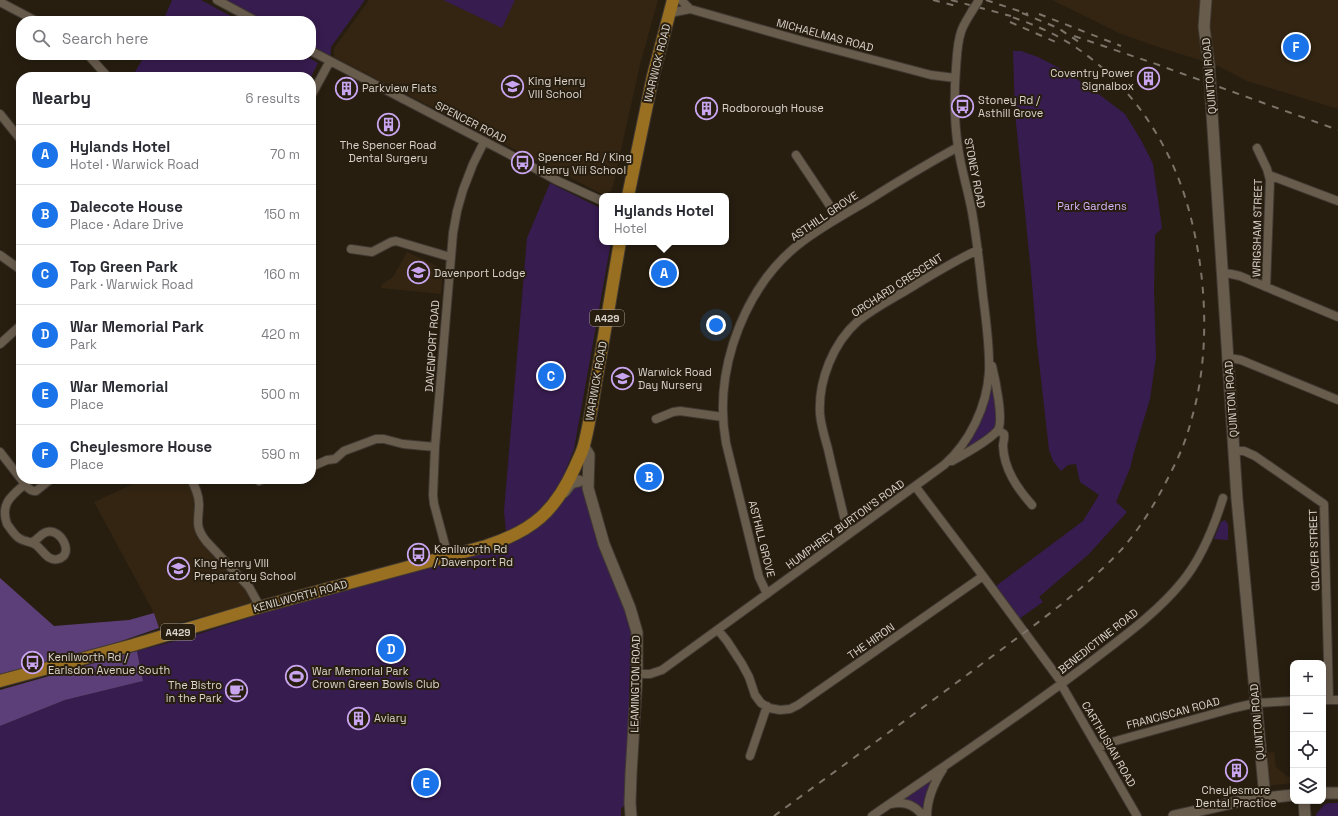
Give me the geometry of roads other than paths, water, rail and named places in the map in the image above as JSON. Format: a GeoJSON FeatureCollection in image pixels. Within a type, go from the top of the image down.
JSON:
{"type":"FeatureCollection","features":[{"type":"Feature","properties":{"kind":"main road","name":"WARWICK ROAD"},"geometry":{"type":"LineString","coordinates":[[629,193],[653,76],[673,0]]}},
{"type":"Feature","properties":{"kind":"main road","name":"WARWICK ROAD"},"geometry":{"type":"LineString","coordinates":[[576,476],[584,447],[594,395],[619,245]]}},
{"type":"Feature","properties":{"kind":"main road","name":"KENILWORTH ROAD"},"geometry":{"type":"LineString","coordinates":[[0,681],[134,645],[260,607],[496,543],[520,533],[539,519],[561,495],[568,483],[576,476]]}},
{"type":"Feature","properties":{"kind":"street"},"geometry":{"type":"LineString","coordinates":[[217,0],[247,16]]}},
{"type":"Feature","properties":{"kind":"street","name":"MICHAELMAS ROAD"},"geometry":{"type":"LineString","coordinates":[[681,0],[690,9]]}},
{"type":"Feature","properties":{"kind":"street","name":"STONEY ROAD"},"geometry":{"type":"LineString","coordinates":[[975,424],[987,387],[989,355],[978,250],[972,212],[958,147],[955,115],[955,78],[961,31],[979,0]]}},
{"type":"Feature","properties":{"kind":"street","name":"QUINTON ROAD"},"geometry":{"type":"LineString","coordinates":[[1205,0],[1204,27],[1209,65],[1237,499],[1265,798]]}},
{"type":"Feature","properties":{"kind":"street"},"geometry":{"type":"LineString","coordinates":[[0,2],[27,16]]}},
{"type":"Feature","properties":{"kind":"street","name":"MICHAELMAS ROAD"},"geometry":{"type":"LineString","coordinates":[[670,13],[690,9],[806,42],[937,76],[955,78]]}},
{"type":"Feature","properties":{"kind":"street","name":"SPENCER ROAD"},"geometry":{"type":"LineString","coordinates":[[316,54],[556,180],[599,200]]}},
{"type":"Feature","properties":{"kind":"street"},"geometry":{"type":"LineString","coordinates":[[93,60],[103,72]]}},
{"type":"Feature","properties":{"kind":"street"},"geometry":{"type":"LineString","coordinates":[[316,87],[330,61]]}},
{"type":"Feature","properties":{"kind":"street"},"geometry":{"type":"LineString","coordinates":[[0,114],[16,134]]}},
{"type":"Feature","properties":{"kind":"street","name":"DAVENPORT ROAD"},"geometry":{"type":"LineString","coordinates":[[448,556],[434,504],[435,447],[452,233],[463,190],[473,164],[484,142]]}},
{"type":"Feature","properties":{"kind":"street","name":"ASTHILL GROVE"},"geometry":{"type":"LineString","coordinates":[[767,594],[759,577],[726,443],[723,417],[724,389],[728,362],[742,320],[753,297],[765,280],[786,256],[802,242],[838,218],[958,147]]}},
{"type":"Feature","properties":{"kind":"street","name":"WRIGSHAM STREET"},"geometry":{"type":"LineString","coordinates":[[1257,148],[1270,175],[1266,287]]}},
{"type":"Feature","properties":{"kind":"street"},"geometry":{"type":"LineString","coordinates":[[796,155],[838,218]]}},
{"type":"Feature","properties":{"kind":"street"},"geometry":{"type":"LineString","coordinates":[[1270,175],[1338,200]]}},
{"type":"Feature","properties":{"kind":"street"},"geometry":{"type":"LineString","coordinates":[[351,249],[372,252],[396,241],[450,257]]}},
{"type":"Feature","properties":{"kind":"street","name":"ORCHARD CRESCENT"},"geometry":{"type":"LineString","coordinates":[[852,532],[844,517],[821,418],[820,401],[822,387],[833,354],[846,335],[864,317],[946,267],[978,250]]}},
{"type":"Feature","properties":{"kind":"street"},"geometry":{"type":"LineString","coordinates":[[0,255],[16,266]]}},
{"type":"Feature","properties":{"kind":"street"},"geometry":{"type":"LineString","coordinates":[[1223,274],[1240,276],[1338,317]]}},
{"type":"Feature","properties":{"kind":"street"},"geometry":{"type":"LineString","coordinates":[[0,344],[16,330]]}},
{"type":"Feature","properties":{"kind":"street","name":"STONEY ROAD"},"geometry":{"type":"LineString","coordinates":[[989,355],[998,399],[1000,420],[998,430]]}},
{"type":"Feature","properties":{"kind":"street"},"geometry":{"type":"LineString","coordinates":[[1228,358],[1241,360],[1338,400]]}},
{"type":"Feature","properties":{"kind":"street"},"geometry":{"type":"LineString","coordinates":[[656,420],[673,412],[680,411],[723,417]]}},
{"type":"Feature","properties":{"kind":"street","name":"HUMPHREY BURTON'S ROAD"},"geometry":{"type":"LineString","coordinates":[[944,465],[960,448],[975,424]]}},
{"type":"Feature","properties":{"kind":"street"},"geometry":{"type":"LineString","coordinates":[[998,430],[1004,434],[1003,446],[1008,469],[1021,492],[1032,505]]}},
{"type":"Feature","properties":{"kind":"street","name":"HUMPHREY BURTON'S ROAD"},"geometry":{"type":"LineString","coordinates":[[637,674],[650,674],[662,670],[944,465],[967,453],[998,430]]}},
{"type":"Feature","properties":{"kind":"street"},"geometry":{"type":"LineString","coordinates":[[316,465],[324,461],[335,459],[344,450],[376,438],[402,444],[435,447]]}},
{"type":"Feature","properties":{"kind":"street","name":"LEAMINGTON ROAD"},"geometry":{"type":"LineString","coordinates":[[584,447],[589,455],[588,488],[604,544],[628,602],[635,624],[637,639],[637,674],[630,803],[631,816]]}},
{"type":"Feature","properties":{"kind":"street","name":"GLOVER STREET"},"geometry":{"type":"LineString","coordinates":[[1234,450],[1244,451],[1255,456],[1324,504],[1326,696]]}},
{"type":"Feature","properties":{"kind":"street"},"geometry":{"type":"LineString","coordinates":[[0,452],[16,473]]}},
{"type":"Feature","properties":{"kind":"street"},"geometry":{"type":"LineString","coordinates":[[576,476],[588,488]]}},
{"type":"Feature","properties":{"kind":"street"},"geometry":{"type":"LineString","coordinates":[[19,484],[4,502],[1,512],[4,520],[18,537],[25,541],[32,542]]}},
{"type":"Feature","properties":{"kind":"street"},"geometry":{"type":"LineString","coordinates":[[25,484],[31,491],[34,491],[44,484]]}},
{"type":"Feature","properties":{"kind":"street"},"geometry":{"type":"LineString","coordinates":[[193,484],[198,499],[197,521],[200,533],[249,587],[260,607]]}},
{"type":"Feature","properties":{"kind":"street"},"geometry":{"type":"LineString","coordinates":[[915,486],[1062,684]]}},
{"type":"Feature","properties":{"kind":"street","name":"BENEDICTINE ROAD"},"geometry":{"type":"LineString","coordinates":[[872,816],[1062,684],[1136,626],[1165,600],[1182,582],[1198,558],[1218,514],[1223,498]]}},
{"type":"Feature","properties":{"kind":"street","name":"THE HIRON"},"geometry":{"type":"LineString","coordinates":[[767,706],[775,710],[780,710],[790,709],[798,705],[983,576]]}},
{"type":"Feature","properties":{"kind":"street"},"geometry":{"type":"LineString","coordinates":[[718,630],[742,664],[749,677],[756,698],[767,706],[750,756]]}},
{"type":"Feature","properties":{"kind":"street","name":"CARTHUSIAN ROAD"},"geometry":{"type":"LineString","coordinates":[[1062,684],[1137,816]]}},
{"type":"Feature","properties":{"kind":"street"},"geometry":{"type":"LineString","coordinates":[[1326,700],[1338,700]]}},
{"type":"Feature","properties":{"kind":"street","name":"FRANCISCAN ROAD"},"geometry":{"type":"LineString","coordinates":[[1098,748],[1112,742],[1234,708],[1256,703],[1290,701]]}},
{"type":"Feature","properties":{"kind":"street","name":"BENEDICTINE ROAD"},"geometry":{"type":"LineString","coordinates":[[927,816],[931,792],[946,766]]}},
{"type":"Feature","properties":{"kind":"street"},"geometry":{"type":"LineString","coordinates":[[1326,794],[1338,793]]}},
{"type":"Feature","properties":{"kind":"street"},"geometry":{"type":"LineString","coordinates":[[1174,816],[1227,804],[1290,795]]}},
{"type":"Feature","properties":{"kind":"street"},"geometry":{"type":"LineString","coordinates":[[886,806],[895,803],[904,804],[915,808],[923,816]]}},
{"type":"Feature","properties":{"kind":"street"},"geometry":{"type":"LineString","coordinates":[[1304,804],[1305,816]]}},
{"type":"Feature","properties":{"kind":"railway"},"geometry":{"type":"LineString","coordinates":[[933,0],[956,6]]}},
{"type":"Feature","properties":{"kind":"railway"},"geometry":{"type":"LineString","coordinates":[[951,0],[1011,16]]}},
{"type":"Feature","properties":{"kind":"railway"},"geometry":{"type":"LineString","coordinates":[[986,0],[1028,14]]}},
{"type":"Feature","properties":{"kind":"railway"},"geometry":{"type":"LineString","coordinates":[[1022,13],[1058,28],[1082,44]]}},
{"type":"Feature","properties":{"kind":"railway"},"geometry":{"type":"LineString","coordinates":[[1039,14],[1121,46]]}},
{"type":"Feature","properties":{"kind":"railway"},"geometry":{"type":"LineString","coordinates":[[774,816],[1033,626],[1088,582],[1122,549],[1142,523],[1176,463],[1189,428],[1202,369],[1204,342],[1203,286],[1188,207],[1168,154],[1154,129],[1138,106],[1119,84],[1098,64],[1076,47],[1051,33],[1006,15]]}},
{"type":"Feature","properties":{"kind":"railway"},"geometry":{"type":"LineString","coordinates":[[1010,22],[1058,43]]}},
{"type":"Feature","properties":{"kind":"railway"},"geometry":{"type":"LineString","coordinates":[[1074,36],[1338,130]]}},
{"type":"Feature","properties":{"kind":"place","name":"Cheylesmore House"},"geometry":{"type":"Point","coordinates":[1296,47]}},
{"type":"Feature","properties":{"kind":"place","name":"Coventry Power Signalbox"},"geometry":{"type":"Point","coordinates":[1149,79]}},
{"type":"Feature","properties":{"kind":"place","name":"King Henry VIII School"},"geometry":{"type":"Point","coordinates":[513,87]}},
{"type":"Feature","properties":{"kind":"place","name":"Parkview Flats"},"geometry":{"type":"Point","coordinates":[346,88]}},
{"type":"Feature","properties":{"kind":"place","name":"Stoney Rd / Asthill Grove"},"geometry":{"type":"Point","coordinates":[962,106]}},
{"type":"Feature","properties":{"kind":"place","name":"Rodborough House"},"geometry":{"type":"Point","coordinates":[706,108]}},
{"type":"Feature","properties":{"kind":"place","name":"The Spencer Road Dental Surgery"},"geometry":{"type":"Point","coordinates":[388,125]}},
{"type":"Feature","properties":{"kind":"place","name":"Spencer Rd / King Henry Viii School"},"geometry":{"type":"Point","coordinates":[522,163]}},
{"type":"Feature","properties":{"kind":"place","name":"Davenport Lodge"},"geometry":{"type":"Point","coordinates":[419,273]}},
{"type":"Feature","properties":{"kind":"place","name":"Hylands Hotel"},"geometry":{"type":"Point","coordinates":[664,273]}},
{"type":"Feature","properties":{"kind":"place","name":"Top Green Park"},"geometry":{"type":"Point","coordinates":[551,376]}},
{"type":"Feature","properties":{"kind":"place","name":"Warwick Road Day Nursery"},"geometry":{"type":"Point","coordinates":[622,378]}},
{"type":"Feature","properties":{"kind":"place","name":"Dalecote House"},"geometry":{"type":"Point","coordinates":[649,477]}},
{"type":"Feature","properties":{"kind":"place","name":"Kenilworth Rd / Davenport Rd"},"geometry":{"type":"Point","coordinates":[419,555]}},
{"type":"Feature","properties":{"kind":"place","name":"King Henry VIII Preparatory School"},"geometry":{"type":"Point","coordinates":[179,569]}},
{"type":"Feature","properties":{"kind":"place","name":"War Memorial Park"},"geometry":{"type":"Point","coordinates":[391,649]}},
{"type":"Feature","properties":{"kind":"place","name":"Kenilworth Rd / Earlsdon Avenue South"},"geometry":{"type":"Point","coordinates":[32,663]}},
{"type":"Feature","properties":{"kind":"place","name":"War Memorial Park Crown Green Bowls Club"},"geometry":{"type":"Point","coordinates":[296,677]}},
{"type":"Feature","properties":{"kind":"place","name":"The Bistro in the Park"},"geometry":{"type":"Point","coordinates":[237,691]}},
{"type":"Feature","properties":{"kind":"place","name":"Aviary"},"geometry":{"type":"Point","coordinates":[359,718]}},
{"type":"Feature","properties":{"kind":"place","name":"Cheylesmore Dental Practice"},"geometry":{"type":"Point","coordinates":[1236,770]}},
{"type":"Feature","properties":{"kind":"place","name":"War Memorial"},"geometry":{"type":"Point","coordinates":[426,783]}},
{"type":"Feature","properties":{"kind":"park label","name":"Park Gardens"},"geometry":{"type":"Point","coordinates":[1092,206]}}]}
